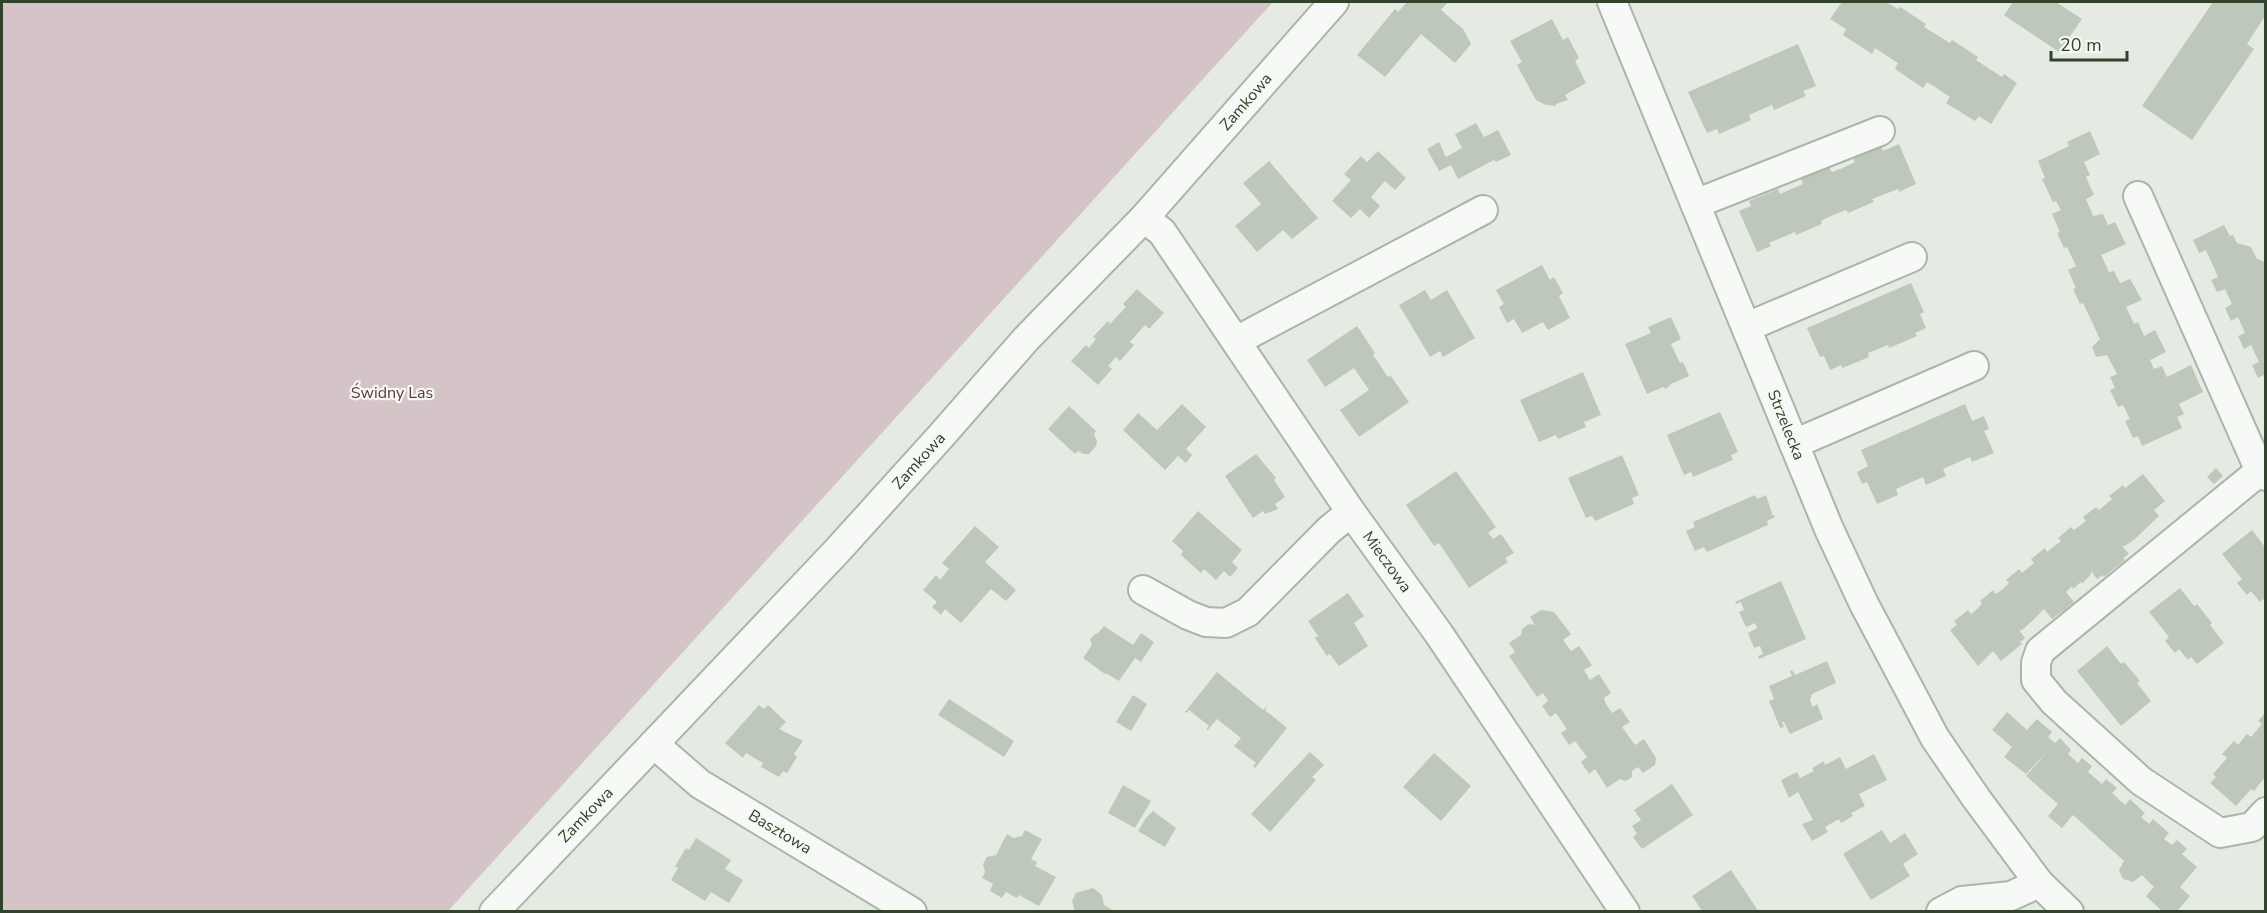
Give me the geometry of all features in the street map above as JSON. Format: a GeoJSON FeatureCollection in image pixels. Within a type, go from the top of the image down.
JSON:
{"type":"FeatureCollection","features":[{"type":"Feature","properties":{"kind":"street","name":"Zamkowa"},"geometry":{"type":"LineString","coordinates":[[494,912],[837,551],[1026,339],[1144,218],[1334,2]]}},
{"type":"Feature","properties":{"kind":"street","name":"Strzelecka"},"geometry":{"type":"LineString","coordinates":[[1612,2],[1829,529],[1864,604],[1930,728],[1976,798],[2039,883],[2069,912]]}},
{"type":"Feature","properties":{"kind":"street"},"geometry":{"type":"LineString","coordinates":[[1695,204],[1880,131]]}},
{"type":"Feature","properties":{"kind":"street"},"geometry":{"type":"LineString","coordinates":[[2138,196],[2263,474],[2040,651],[2036,663],[2036,680],[2054,702],[2140,781],[2220,833],[2252,828],[2265,812]]}},
{"type":"Feature","properties":{"kind":"street"},"geometry":{"type":"LineString","coordinates":[[1236,341],[1484,210]]}},
{"type":"Feature","properties":{"kind":"street","name":"Mieczowa"},"geometry":{"type":"LineString","coordinates":[[1144,218],[1162,232],[1351,512],[1439,634],[1625,912]]}},
{"type":"Feature","properties":{"kind":"street"},"geometry":{"type":"LineString","coordinates":[[1747,327],[1912,256]]}},
{"type":"Feature","properties":{"kind":"street"},"geometry":{"type":"LineString","coordinates":[[1794,444],[1974,366]]}},
{"type":"Feature","properties":{"kind":"street"},"geometry":{"type":"LineString","coordinates":[[1143,590],[1188,615],[1206,622],[1226,623],[1248,612],[1329,530],[1351,512]]}},
{"type":"Feature","properties":{"kind":"street","name":"Basztowa"},"geometry":{"type":"LineString","coordinates":[[654,744],[700,784],[912,912]]}},
{"type":"Feature","properties":{"kind":"street","name":"Strzelecka"},"geometry":{"type":"LineString","coordinates":[[1999,828],[2016,904]]}},
{"type":"Feature","properties":{"kind":"street"},"geometry":{"type":"LineString","coordinates":[[1941,912],[1962,901],[2016,904],[2039,883]]}},
{"type":"Feature","properties":{"kind":"green space","name":"Świdny Las"},"geometry":{"type":"Polygon","coordinates":[[[2,2],[1273,2],[448,911],[2,912],[2,2]]]}},
{"type":"Feature","properties":{"kind":"building"},"geometry":{"type":"Polygon","coordinates":[[[1407,2],[1448,2],[1441,10],[1463,29],[1471,44],[1455,63],[1421,34],[1385,77],[1357,55],[1395,9],[1398,12],[1407,2]]]}},
{"type":"Feature","properties":{"kind":"building"},"geometry":{"type":"Polygon","coordinates":[[[1842,2],[1886,2],[1898,9],[1900,7],[1926,24],[1924,27],[1950,43],[1952,40],[1978,57],[1976,60],[2002,77],[2004,74],[2017,83],[1991,124],[1979,116],[1975,121],[1946,103],[1950,97],[1938,89],[1927,82],[1923,88],[1895,69],[1898,63],[1875,48],[1872,54],[1843,35],[1846,29],[1830,19],[1842,2]]]}},
{"type":"Feature","properties":{"kind":"building"},"geometry":{"type":"Polygon","coordinates":[[[2013,2],[2056,2],[2082,19],[2059,52],[2004,15],[2013,2]]]}},
{"type":"Feature","properties":{"kind":"building"},"geometry":{"type":"Polygon","coordinates":[[[2213,2],[2265,2],[2265,16],[2247,44],[2254,49],[2192,140],[2142,106],[2213,2]]]}},
{"type":"Feature","properties":{"kind":"building"},"geometry":{"type":"Polygon","coordinates":[[[1552,19],[1563,40],[1568,37],[1579,58],[1575,61],[1586,83],[1565,95],[1568,100],[1556,106],[1546,105],[1536,100],[1517,65],[1522,62],[1510,41],[1552,19]]]}},
{"type":"Feature","properties":{"kind":"building"},"geometry":{"type":"Polygon","coordinates":[[[1798,44],[1816,86],[1803,91],[1806,96],[1774,110],[1772,105],[1749,115],[1751,120],[1719,134],[1717,129],[1707,133],[1688,92],[1798,44]]]}},
{"type":"Feature","properties":{"kind":"building"},"geometry":{"type":"Polygon","coordinates":[[[1476,123],[1484,137],[1498,130],[1511,155],[1496,162],[1494,160],[1458,179],[1451,165],[1439,171],[1427,149],[1439,142],[1446,157],[1462,148],[1455,134],[1476,123]]]}},
{"type":"Feature","properties":{"kind":"building"},"geometry":{"type":"Polygon","coordinates":[[[2090,131],[2100,154],[2084,162],[2090,175],[2086,177],[2094,195],[2086,199],[2093,216],[2103,214],[2108,225],[2115,222],[2126,244],[2101,255],[2109,272],[2114,271],[2120,283],[2130,279],[2142,300],[2126,307],[2134,324],[2138,322],[2144,336],[2155,330],[2166,352],[2150,360],[2154,369],[2162,366],[2167,377],[2191,365],[2203,392],[2179,404],[2184,414],[2177,417],[2182,428],[2142,446],[2138,436],[2133,438],[2125,421],[2130,419],[2123,405],[2118,407],[2110,390],[2115,388],[2110,377],[2117,374],[2107,355],[2096,357],[2092,347],[2100,339],[2083,303],[2080,304],[2073,289],[2076,288],[2068,270],[2076,266],[2057,233],[2060,232],[2052,214],[2061,210],[2056,201],[2053,202],[2042,179],[2045,178],[2038,161],[2069,146],[2067,142],[2090,131]]]}},
{"type":"Feature","properties":{"kind":"building"},"geometry":{"type":"Polygon","coordinates":[[[1899,144],[1916,184],[1899,192],[1898,189],[1872,199],[1874,202],[1848,213],[1846,210],[1833,215],[1821,221],[1822,224],[1769,243],[1771,246],[1757,252],[1739,211],[1751,206],[1749,201],[1778,189],[1780,194],[1803,184],[1801,179],[1829,167],[1832,172],[1843,168],[1855,162],[1852,157],[1881,145],[1883,151],[1899,144]]]}},
{"type":"Feature","properties":{"kind":"building"},"geometry":{"type":"Polygon","coordinates":[[[1378,151],[1406,178],[1395,190],[1385,181],[1371,197],[1380,206],[1369,218],[1360,209],[1351,218],[1332,201],[1351,180],[1344,174],[1361,156],[1367,162],[1378,151]]]}},
{"type":"Feature","properties":{"kind":"building"},"geometry":{"type":"Polygon","coordinates":[[[1269,161],[1318,218],[1292,239],[1283,230],[1257,252],[1235,226],[1261,204],[1243,183],[1269,161]]]}},
{"type":"Feature","properties":{"kind":"building"},"geometry":{"type":"Polygon","coordinates":[[[2224,225],[2237,243],[2251,247],[2257,259],[2265,262],[2265,374],[2258,378],[2252,365],[2259,362],[2251,345],[2244,349],[2238,336],[2245,333],[2238,317],[2231,321],[2225,308],[2232,304],[2225,289],[2217,292],[2211,280],[2218,277],[2206,250],[2199,253],[2193,240],[2224,225]]]}},
{"type":"Feature","properties":{"kind":"building"},"geometry":{"type":"Polygon","coordinates":[[[1542,265],[1550,280],[1554,277],[1563,293],[1559,296],[1570,318],[1548,330],[1543,322],[1522,333],[1514,319],[1507,323],[1499,307],[1504,304],[1496,290],[1542,265]]]}},
{"type":"Feature","properties":{"kind":"building"},"geometry":{"type":"Polygon","coordinates":[[[1911,283],[1924,312],[1920,314],[1926,328],[1915,333],[1917,336],[1889,348],[1888,345],[1868,353],[1869,357],[1842,368],[1841,365],[1830,370],[1824,356],[1820,357],[1807,328],[1911,283]]]}},
{"type":"Feature","properties":{"kind":"building"},"geometry":{"type":"Polygon","coordinates":[[[1137,289],[1164,313],[1149,329],[1145,325],[1130,342],[1134,345],[1120,361],[1116,357],[1108,366],[1112,369],[1098,385],[1071,361],[1086,345],[1089,348],[1096,339],[1093,337],[1108,321],[1110,324],[1126,307],[1123,304],[1137,289]]]}},
{"type":"Feature","properties":{"kind":"building"},"geometry":{"type":"Polygon","coordinates":[[[1425,290],[1431,300],[1447,290],[1475,338],[1443,357],[1440,351],[1430,357],[1399,305],[1425,290]]]}},
{"type":"Feature","properties":{"kind":"building"},"geometry":{"type":"Polygon","coordinates":[[[1671,317],[1681,339],[1671,344],[1689,376],[1671,384],[1666,389],[1663,387],[1647,394],[1625,344],[1651,333],[1648,327],[1671,317]]]}},
{"type":"Feature","properties":{"kind":"building"},"geometry":{"type":"Polygon","coordinates":[[[1357,326],[1388,377],[1390,375],[1409,402],[1359,437],[1340,410],[1369,390],[1354,368],[1325,387],[1307,360],[1357,326]]]}},
{"type":"Feature","properties":{"kind":"building"},"geometry":{"type":"Polygon","coordinates":[[[1583,372],[1601,415],[1584,422],[1586,427],[1558,439],[1556,435],[1539,442],[1520,400],[1583,372]]]}},
{"type":"Feature","properties":{"kind":"building"},"geometry":{"type":"Polygon","coordinates":[[[1182,404],[1206,427],[1186,449],[1192,455],[1186,463],[1178,456],[1165,470],[1123,430],[1138,413],[1157,430],[1182,404]]]}},
{"type":"Feature","properties":{"kind":"building"},"geometry":{"type":"Polygon","coordinates":[[[1965,404],[1972,421],[1984,416],[1989,429],[1984,431],[1994,453],[1972,462],[1970,457],[1943,469],[1946,476],[1926,485],[1923,477],[1896,489],[1898,495],[1877,504],[1867,482],[1862,484],[1857,472],[1868,466],[1861,450],[1965,404]]]}},
{"type":"Feature","properties":{"kind":"building"},"geometry":{"type":"Polygon","coordinates":[[[1069,406],[1096,431],[1094,434],[1097,441],[1096,446],[1089,454],[1078,451],[1075,454],[1048,429],[1069,406]]]}},
{"type":"Feature","properties":{"kind":"building"},"geometry":{"type":"Polygon","coordinates":[[[1720,412],[1738,452],[1731,455],[1733,460],[1693,477],[1691,472],[1684,475],[1667,435],[1720,412]]]}},
{"type":"Feature","properties":{"kind":"building"},"geometry":{"type":"Polygon","coordinates":[[[1256,454],[1276,478],[1274,480],[1285,497],[1275,504],[1278,509],[1265,514],[1263,511],[1253,518],[1225,476],[1256,454]]]}},
{"type":"Feature","properties":{"kind":"building"},"geometry":{"type":"Polygon","coordinates":[[[1622,455],[1639,495],[1632,498],[1634,504],[1595,521],[1592,516],[1586,518],[1568,478],[1622,455]]]}},
{"type":"Feature","properties":{"kind":"building"},"geometry":{"type":"Polygon","coordinates":[[[2216,468],[2223,476],[2214,484],[2207,477],[2216,468]]]}},
{"type":"Feature","properties":{"kind":"building"},"geometry":{"type":"Polygon","coordinates":[[[1456,471],[1496,527],[1488,533],[1493,539],[1501,534],[1514,553],[1505,558],[1508,562],[1469,588],[1439,543],[1434,546],[1406,505],[1456,471]]]}},
{"type":"Feature","properties":{"kind":"building"},"geometry":{"type":"Polygon","coordinates":[[[2143,474],[2165,501],[2154,510],[2159,516],[2135,539],[2122,546],[2129,554],[2123,558],[2125,560],[2104,577],[2103,575],[2097,579],[2091,571],[2082,584],[2081,582],[2073,589],[2072,586],[2066,592],[2074,602],[2052,619],[2044,609],[2022,630],[2019,630],[2025,638],[2020,642],[2022,644],[2001,661],[1993,651],[1978,666],[1950,630],[1957,625],[1954,621],[1968,610],[1971,614],[1974,612],[1982,604],[1980,601],[1993,590],[1996,594],[2003,589],[2009,583],[2006,580],[2019,569],[2022,573],[2034,563],[2031,559],[2045,548],[2047,552],[2061,541],[2058,538],[2071,527],[2074,530],[2086,521],[2083,517],[2096,507],[2099,510],[2112,499],[2109,496],[2123,485],[2125,488],[2143,474]]]}},
{"type":"Feature","properties":{"kind":"building"},"geometry":{"type":"Polygon","coordinates":[[[1755,495],[1757,499],[1766,495],[1775,517],[1767,521],[1768,525],[1707,552],[1704,547],[1695,551],[1686,531],[1695,527],[1693,522],[1755,495]]]}},
{"type":"Feature","properties":{"kind":"building"},"geometry":{"type":"Polygon","coordinates":[[[1198,511],[1242,550],[1232,562],[1238,568],[1230,577],[1224,571],[1216,580],[1204,569],[1201,573],[1181,555],[1183,551],[1172,541],[1198,511]]]}},
{"type":"Feature","properties":{"kind":"building"},"geometry":{"type":"Polygon","coordinates":[[[975,526],[999,547],[985,562],[1016,590],[1006,601],[991,589],[961,623],[945,609],[941,615],[932,607],[937,602],[923,590],[936,575],[940,580],[949,569],[942,563],[975,526]]]}},
{"type":"Feature","properties":{"kind":"building"},"geometry":{"type":"Polygon","coordinates":[[[2252,530],[2265,547],[2265,602],[2263,599],[2260,602],[2251,591],[2247,595],[2237,583],[2242,579],[2222,554],[2252,530]]]}},
{"type":"Feature","properties":{"kind":"building"},"geometry":{"type":"Polygon","coordinates":[[[1781,581],[1806,639],[1759,659],[1758,656],[1763,654],[1760,646],[1754,648],[1748,633],[1757,628],[1755,623],[1746,627],[1739,612],[1744,610],[1741,602],[1736,604],[1735,602],[1781,581]]]}},
{"type":"Feature","properties":{"kind":"building"},"geometry":{"type":"Polygon","coordinates":[[[2180,588],[2194,606],[2197,604],[2224,643],[2197,664],[2191,657],[2188,660],[2179,649],[2175,653],[2165,641],[2169,637],[2149,612],[2180,588]]]}},
{"type":"Feature","properties":{"kind":"building"},"geometry":{"type":"Polygon","coordinates":[[[1348,593],[1364,616],[1354,623],[1368,646],[1339,666],[1330,654],[1327,656],[1315,638],[1318,636],[1308,621],[1348,593]]]}},
{"type":"Feature","properties":{"kind":"building"},"geometry":{"type":"Polygon","coordinates":[[[1541,610],[1554,612],[1571,634],[1563,640],[1571,651],[1579,646],[1592,665],[1584,670],[1590,680],[1599,674],[1611,693],[1604,698],[1606,704],[1612,713],[1620,708],[1630,722],[1622,727],[1635,745],[1644,739],[1656,758],[1655,765],[1643,773],[1638,767],[1632,771],[1632,777],[1626,781],[1620,779],[1607,788],[1595,769],[1589,774],[1581,762],[1587,757],[1575,741],[1569,745],[1561,733],[1567,729],[1556,713],[1550,717],[1542,706],[1548,701],[1543,693],[1537,697],[1509,656],[1515,652],[1509,643],[1521,635],[1522,629],[1529,624],[1535,625],[1530,617],[1541,610]]]}},
{"type":"Feature","properties":{"kind":"building"},"geometry":{"type":"Polygon","coordinates":[[[1104,626],[1133,645],[1141,633],[1154,642],[1141,662],[1135,658],[1119,681],[1083,658],[1092,645],[1090,639],[1104,626]]]}},
{"type":"Feature","properties":{"kind":"building"},"geometry":{"type":"Polygon","coordinates":[[[2107,646],[2121,664],[2124,662],[2140,681],[2137,683],[2151,701],[2121,726],[2077,671],[2107,646]]]}},
{"type":"Feature","properties":{"kind":"building"},"geometry":{"type":"Polygon","coordinates":[[[1827,661],[1836,683],[1812,694],[1810,701],[1813,707],[1817,704],[1823,719],[1790,734],[1784,722],[1782,722],[1784,727],[1780,728],[1769,701],[1774,699],[1769,686],[1792,676],[1790,671],[1792,670],[1795,675],[1827,661]]]}},
{"type":"Feature","properties":{"kind":"building"},"geometry":{"type":"Polygon","coordinates":[[[1217,672],[1263,710],[1267,706],[1265,710],[1287,728],[1255,768],[1253,766],[1256,763],[1234,746],[1241,738],[1217,719],[1208,730],[1206,729],[1209,726],[1189,710],[1185,712],[1217,672]]]}},
{"type":"Feature","properties":{"kind":"building"},"geometry":{"type":"Polygon","coordinates":[[[1133,695],[1147,704],[1131,731],[1116,722],[1133,695]]]}},
{"type":"Feature","properties":{"kind":"building"},"geometry":{"type":"Polygon","coordinates":[[[949,699],[1014,741],[1004,757],[938,715],[949,699]]]}},
{"type":"Feature","properties":{"kind":"building"},"geometry":{"type":"Polygon","coordinates":[[[759,705],[764,709],[768,705],[786,722],[779,729],[803,741],[794,754],[797,757],[787,773],[783,771],[779,777],[761,767],[763,763],[746,753],[743,758],[725,743],[759,705]]]}},
{"type":"Feature","properties":{"kind":"building"},"geometry":{"type":"Polygon","coordinates":[[[2007,712],[2027,730],[2037,719],[2052,732],[2048,737],[2055,743],[2060,738],[2071,750],[2068,754],[2078,763],[2082,758],[2092,766],[2088,772],[2102,784],[2106,779],[2117,788],[2112,793],[2125,805],[2130,799],[2145,813],[2141,817],[2149,824],[2153,819],[2169,833],[2164,839],[2172,845],[2177,840],[2187,849],[2182,854],[2197,867],[2180,887],[2190,896],[2176,912],[2163,912],[2146,896],[2154,887],[2142,875],[2133,882],[2123,879],[2119,870],[2124,861],[2073,815],[2062,828],[2048,816],[2058,804],[2026,776],[2048,751],[2026,774],[2004,757],[2012,747],[1992,730],[2007,712]]]}},
{"type":"Feature","properties":{"kind":"building"},"geometry":{"type":"Polygon","coordinates":[[[2265,713],[2265,777],[2254,791],[2251,789],[2236,806],[2210,783],[2216,777],[2213,774],[2227,758],[2222,754],[2234,741],[2238,745],[2247,734],[2251,737],[2262,724],[2258,721],[2265,713]]]}},
{"type":"Feature","properties":{"kind":"building"},"geometry":{"type":"Polygon","coordinates":[[[1310,752],[1324,765],[1312,777],[1316,780],[1270,832],[1251,814],[1310,752]]]}},
{"type":"Feature","properties":{"kind":"building"},"geometry":{"type":"Polygon","coordinates":[[[1434,753],[1471,786],[1441,821],[1403,787],[1434,753]]]}},
{"type":"Feature","properties":{"kind":"building"},"geometry":{"type":"Polygon","coordinates":[[[1874,754],[1887,780],[1859,794],[1865,806],[1851,813],[1853,816],[1841,823],[1839,819],[1825,827],[1828,832],[1812,841],[1802,824],[1813,820],[1798,792],[1789,798],[1781,780],[1797,772],[1800,778],[1814,771],[1812,768],[1824,761],[1825,765],[1840,757],[1846,769],[1874,754]]]}},
{"type":"Feature","properties":{"kind":"building"},"geometry":{"type":"Polygon","coordinates":[[[1672,784],[1693,815],[1642,849],[1633,837],[1637,834],[1632,826],[1641,820],[1634,810],[1672,784]]]}},
{"type":"Feature","properties":{"kind":"building"},"geometry":{"type":"Polygon","coordinates":[[[1123,785],[1151,801],[1135,828],[1108,813],[1123,785]]]}},
{"type":"Feature","properties":{"kind":"building"},"geometry":{"type":"Polygon","coordinates":[[[1153,811],[1176,828],[1165,847],[1138,831],[1153,811]]]}},
{"type":"Feature","properties":{"kind":"building"},"geometry":{"type":"Polygon","coordinates":[[[1025,830],[1042,839],[1031,859],[1037,862],[1035,866],[1056,877],[1039,906],[1019,895],[1017,898],[1006,892],[1002,898],[990,891],[993,884],[982,878],[985,872],[983,864],[987,857],[996,855],[1007,834],[1013,838],[1022,836],[1025,830]]]}},
{"type":"Feature","properties":{"kind":"building"},"geometry":{"type":"Polygon","coordinates":[[[1882,830],[1890,843],[1905,833],[1918,854],[1903,864],[1910,876],[1871,900],[1843,854],[1882,830]]]}},
{"type":"Feature","properties":{"kind":"building"},"geometry":{"type":"Polygon","coordinates":[[[696,838],[731,860],[725,869],[743,880],[729,903],[711,892],[705,901],[671,880],[678,868],[675,866],[686,848],[689,850],[696,838]]]}},
{"type":"Feature","properties":{"kind":"building"},"geometry":{"type":"Polygon","coordinates":[[[1731,870],[1759,912],[1703,912],[1692,896],[1731,870]]]}},
{"type":"Feature","properties":{"kind":"building"},"geometry":{"type":"Polygon","coordinates":[[[1093,888],[1102,895],[1104,905],[1116,912],[1075,912],[1072,901],[1076,893],[1093,888]]]}}]}
